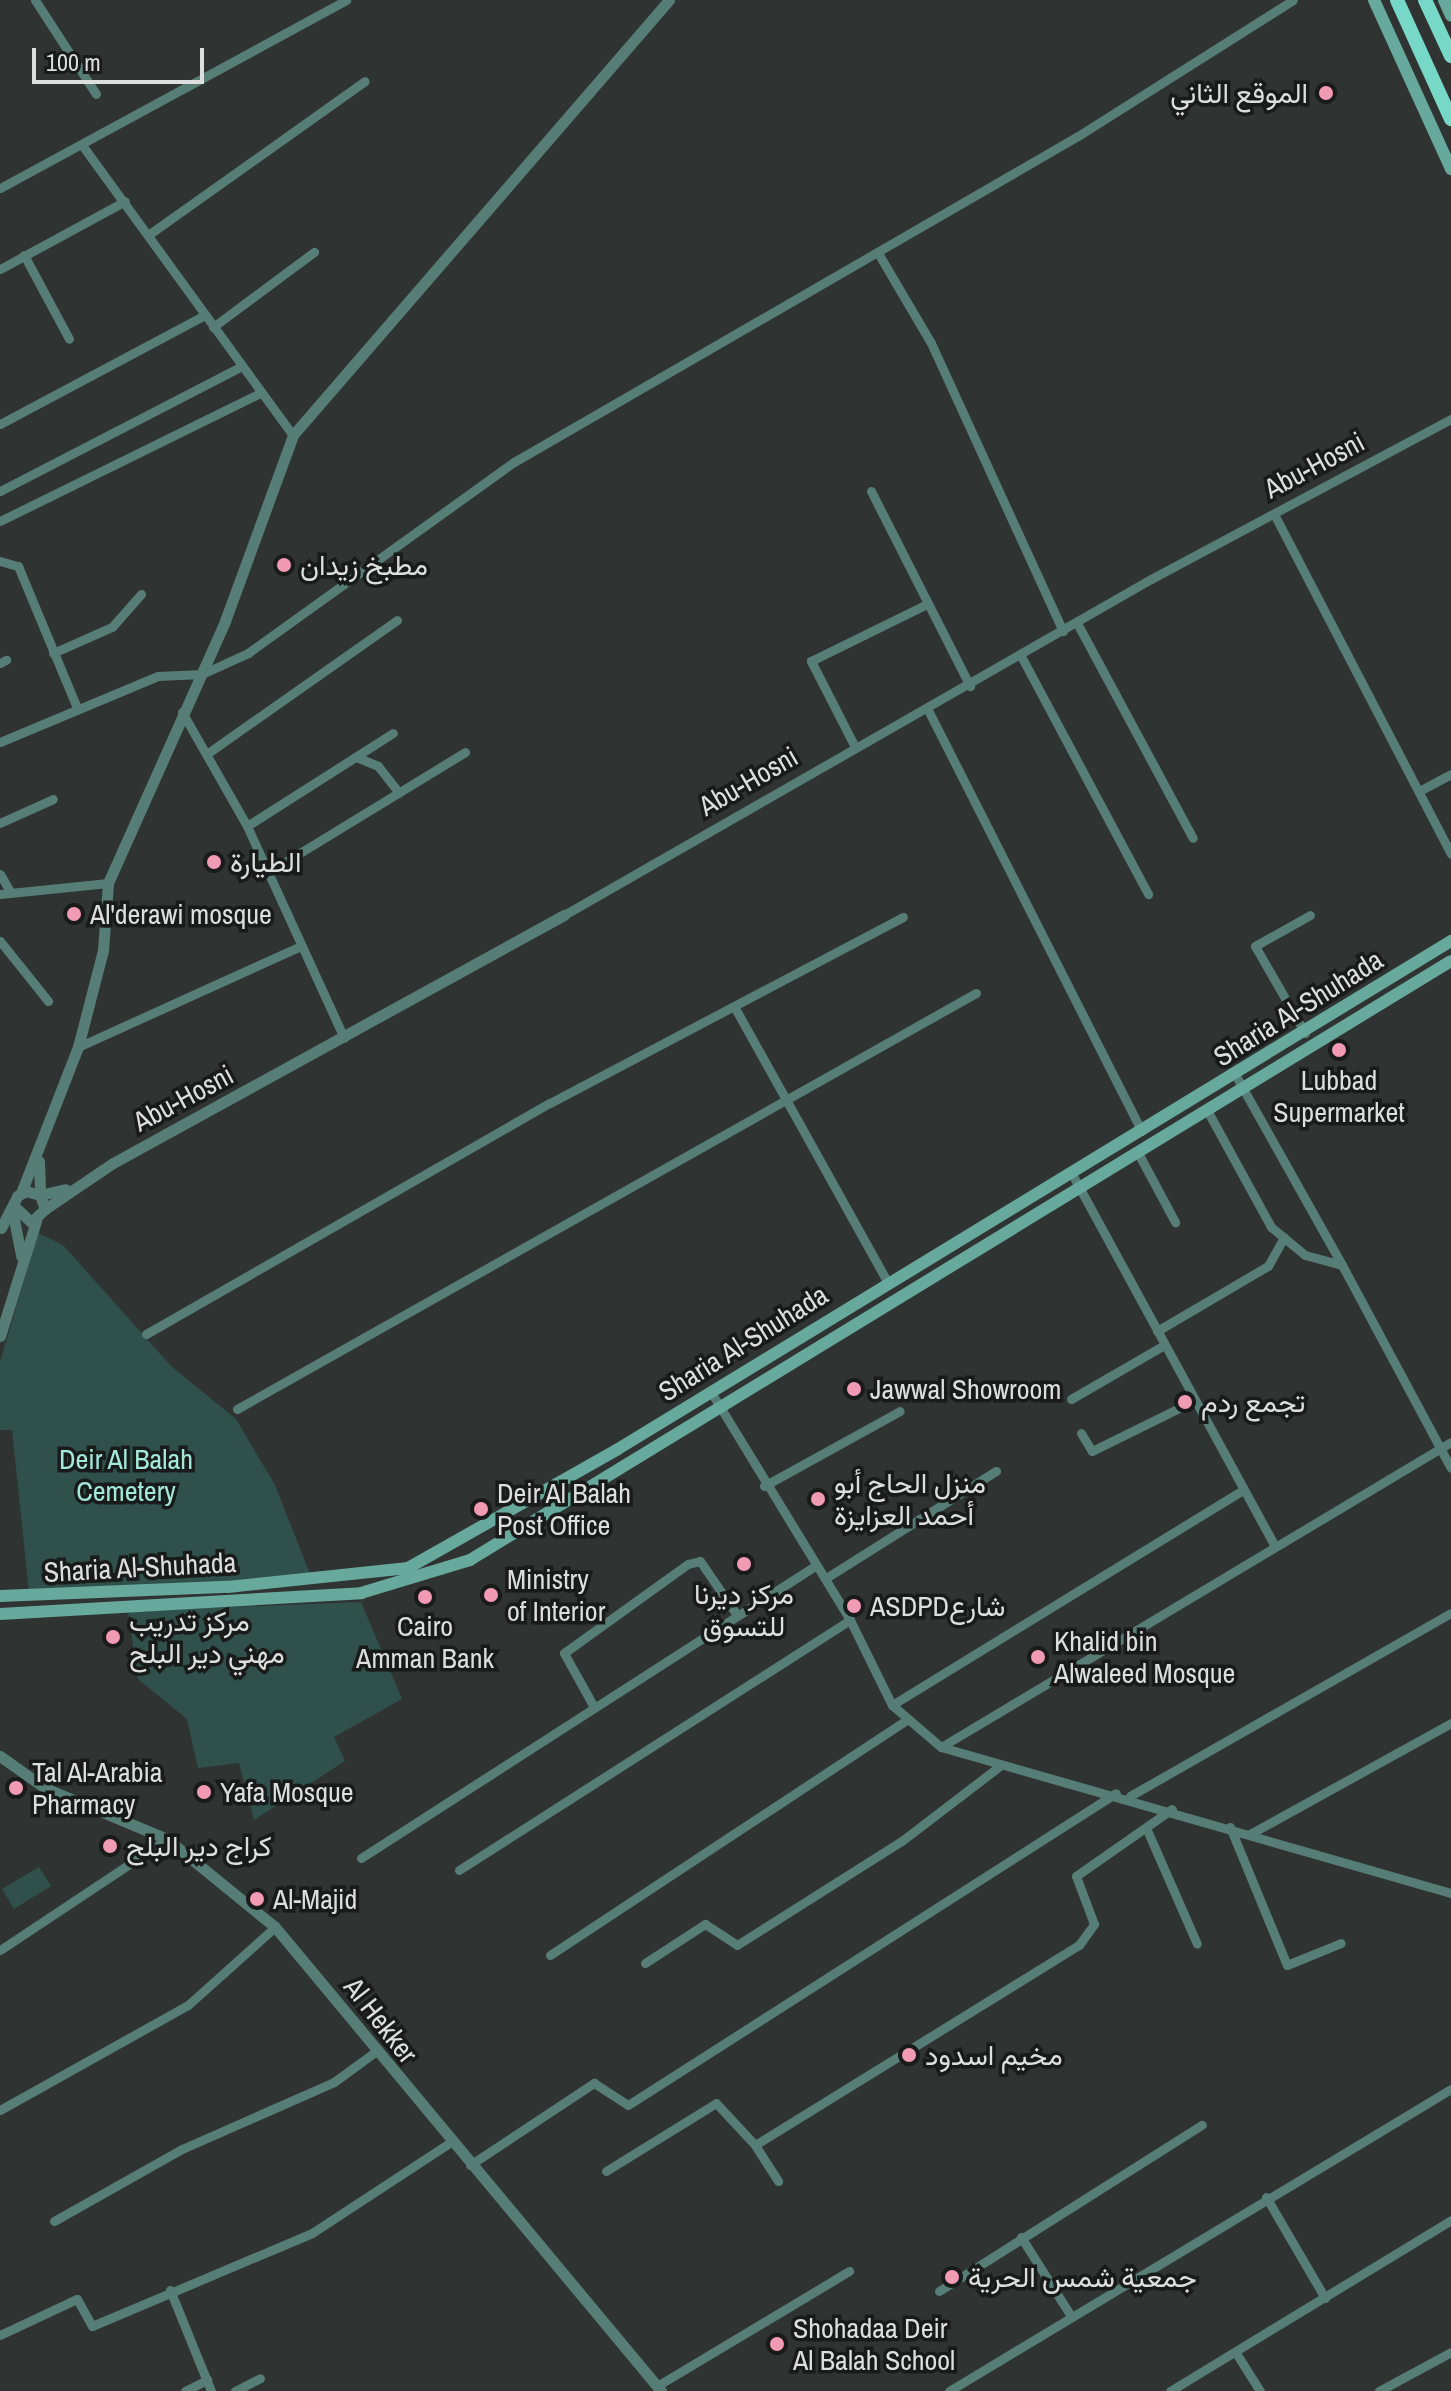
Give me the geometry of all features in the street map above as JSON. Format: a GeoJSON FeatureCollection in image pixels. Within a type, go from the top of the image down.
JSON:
{"type":"FeatureCollection","features":[{"type":"Feature","properties":{"kind":"highway"},"geometry":{"type":"LineString","coordinates":[[1397,0],[1451,119]]}},
{"type":"Feature","properties":{"kind":"highway"},"geometry":{"type":"LineString","coordinates":[[1425,0],[1451,56]]}},
{"type":"Feature","properties":{"kind":"main road"},"geometry":{"type":"LineString","coordinates":[[1374,0],[1451,169]]}},
{"type":"Feature","properties":{"kind":"main road"},"geometry":{"type":"LineString","coordinates":[[1444,0],[1451,16]]}},
{"type":"Feature","properties":{"kind":"main road","name":"Sharia Al-Shuhada"},"geometry":{"type":"LineString","coordinates":[[0,1596],[228,1587],[408,1568],[711,1392],[1236,1076],[1451,941]]}},
{"type":"Feature","properties":{"kind":"main road","name":"Sharia Al-Shuhada"},"geometry":{"type":"LineString","coordinates":[[0,1614],[348,1595],[415,1582],[470,1560],[1451,961]]}},
{"type":"Feature","properties":{"kind":"street"},"geometry":{"type":"LineString","coordinates":[[35,0],[96,94]]}},
{"type":"Feature","properties":{"kind":"street"},"geometry":{"type":"LineString","coordinates":[[0,188],[346,0]]}},
{"type":"Feature","properties":{"kind":"street"},"geometry":{"type":"LineString","coordinates":[[0,1336],[21,1260],[16,1212],[21,1193],[39,1161],[78,1047],[103,950],[108,883],[182,712],[202,674],[293,435],[669,0]]}},
{"type":"Feature","properties":{"kind":"street"},"geometry":{"type":"LineString","coordinates":[[0,742],[158,676],[202,674],[248,653],[514,462],[878,253],[1293,0]]}},
{"type":"Feature","properties":{"kind":"street"},"geometry":{"type":"LineString","coordinates":[[151,233],[365,81]]}},
{"type":"Feature","properties":{"kind":"street"},"geometry":{"type":"LineString","coordinates":[[82,145],[151,233],[238,368],[293,435]]}},
{"type":"Feature","properties":{"kind":"street"},"geometry":{"type":"LineString","coordinates":[[0,269],[125,201]]}},
{"type":"Feature","properties":{"kind":"street"},"geometry":{"type":"LineString","coordinates":[[213,327],[314,252]]}},
{"type":"Feature","properties":{"kind":"street"},"geometry":{"type":"LineString","coordinates":[[878,253],[931,343],[1063,631]]}},
{"type":"Feature","properties":{"kind":"street"},"geometry":{"type":"LineString","coordinates":[[24,255],[69,339]]}},
{"type":"Feature","properties":{"kind":"street"},"geometry":{"type":"LineString","coordinates":[[0,424],[205,315]]}},
{"type":"Feature","properties":{"kind":"street"},"geometry":{"type":"LineString","coordinates":[[0,491],[238,368]]}},
{"type":"Feature","properties":{"kind":"street"},"geometry":{"type":"LineString","coordinates":[[0,521],[260,393]]}},
{"type":"Feature","properties":{"kind":"street","name":"Abu-Hosni"},"geometry":{"type":"LineString","coordinates":[[21,1260],[36,1221],[70,1188],[564,915],[1077,623],[1451,419]]}},
{"type":"Feature","properties":{"kind":"street"},"geometry":{"type":"LineString","coordinates":[[871,491],[925,605],[970,686]]}},
{"type":"Feature","properties":{"kind":"street"},"geometry":{"type":"LineString","coordinates":[[1274,514],[1421,790],[1451,854]]}},
{"type":"Feature","properties":{"kind":"street"},"geometry":{"type":"LineString","coordinates":[[0,561],[18,566],[77,708]]}},
{"type":"Feature","properties":{"kind":"street"},"geometry":{"type":"LineString","coordinates":[[53,653],[112,627],[141,594]]}},
{"type":"Feature","properties":{"kind":"street"},"geometry":{"type":"LineString","coordinates":[[855,747],[811,661],[925,605]]}},
{"type":"Feature","properties":{"kind":"street"},"geometry":{"type":"LineString","coordinates":[[208,753],[397,620]]}},
{"type":"Feature","properties":{"kind":"street"},"geometry":{"type":"LineString","coordinates":[[1077,623],[1193,838]]}},
{"type":"Feature","properties":{"kind":"street"},"geometry":{"type":"LineString","coordinates":[[1021,656],[1148,894]]}},
{"type":"Feature","properties":{"kind":"street"},"geometry":{"type":"LineString","coordinates":[[928,710],[1142,1131]]}},
{"type":"Feature","properties":{"kind":"street"},"geometry":{"type":"LineString","coordinates":[[182,712],[247,826],[298,947],[344,1038]]}},
{"type":"Feature","properties":{"kind":"street"},"geometry":{"type":"LineString","coordinates":[[247,826],[393,733]]}},
{"type":"Feature","properties":{"kind":"street"},"geometry":{"type":"LineString","coordinates":[[267,873],[465,752]]}},
{"type":"Feature","properties":{"kind":"street"},"geometry":{"type":"LineString","coordinates":[[356,757],[378,766],[399,793]]}},
{"type":"Feature","properties":{"kind":"street"},"geometry":{"type":"LineString","coordinates":[[1421,790],[1451,774]]}},
{"type":"Feature","properties":{"kind":"street"},"geometry":{"type":"LineString","coordinates":[[0,823],[53,799]]}},
{"type":"Feature","properties":{"kind":"street"},"geometry":{"type":"LineString","coordinates":[[0,874],[5,893],[108,883]]}},
{"type":"Feature","properties":{"kind":"street"},"geometry":{"type":"LineString","coordinates":[[1305,1033],[1255,946],[1310,915]]}},
{"type":"Feature","properties":{"kind":"street"},"geometry":{"type":"LineString","coordinates":[[146,1334],[550,1103],[903,917]]}},
{"type":"Feature","properties":{"kind":"street"},"geometry":{"type":"LineString","coordinates":[[0,941],[48,1001]]}},
{"type":"Feature","properties":{"kind":"street"},"geometry":{"type":"LineString","coordinates":[[78,1047],[298,947]]}},
{"type":"Feature","properties":{"kind":"street"},"geometry":{"type":"LineString","coordinates":[[237,1409],[976,993]]}},
{"type":"Feature","properties":{"kind":"street"},"geometry":{"type":"LineString","coordinates":[[735,1008],[888,1283]]}},
{"type":"Feature","properties":{"kind":"street"},"geometry":{"type":"LineString","coordinates":[[1236,1076],[1451,1468]]}},
{"type":"Feature","properties":{"kind":"street"},"geometry":{"type":"LineString","coordinates":[[1207,1110],[1271,1227],[1305,1255],[1342,1265]]}},
{"type":"Feature","properties":{"kind":"street"},"geometry":{"type":"LineString","coordinates":[[1137,1151],[1175,1222]]}},
{"type":"Feature","properties":{"kind":"street"},"geometry":{"type":"LineString","coordinates":[[39,1161],[40,1195],[45,1209]]}},
{"type":"Feature","properties":{"kind":"street"},"geometry":{"type":"LineString","coordinates":[[1072,1174],[1241,1491],[1274,1544]]}},
{"type":"Feature","properties":{"kind":"street","name":"Abu-Hosni"},"geometry":{"type":"LineString","coordinates":[[21,1193],[40,1195],[70,1188]]}},
{"type":"Feature","properties":{"kind":"street"},"geometry":{"type":"LineString","coordinates":[[16,1212],[36,1221]]}},
{"type":"Feature","properties":{"kind":"street"},"geometry":{"type":"LineString","coordinates":[[0,1228],[16,1212]]}},
{"type":"Feature","properties":{"kind":"street"},"geometry":{"type":"LineString","coordinates":[[1157,1331],[1268,1266],[1284,1237]]}},
{"type":"Feature","properties":{"kind":"street"},"geometry":{"type":"LineString","coordinates":[[1071,1399],[1164,1345]]}},
{"type":"Feature","properties":{"kind":"street"},"geometry":{"type":"LineString","coordinates":[[711,1392],[764,1486],[815,1566],[826,1578],[892,1705],[941,1747],[1130,1796],[1451,1893]]}},
{"type":"Feature","properties":{"kind":"street"},"geometry":{"type":"LineString","coordinates":[[1081,1433],[1092,1451],[1193,1401]]}},
{"type":"Feature","properties":{"kind":"street"},"geometry":{"type":"LineString","coordinates":[[764,1486],[900,1411]]}},
{"type":"Feature","properties":{"kind":"street"},"geometry":{"type":"LineString","coordinates":[[941,1747],[1274,1544],[1451,1442]]}},
{"type":"Feature","properties":{"kind":"street"},"geometry":{"type":"LineString","coordinates":[[826,1578],[996,1471]]}},
{"type":"Feature","properties":{"kind":"street"},"geometry":{"type":"LineString","coordinates":[[892,1705],[1241,1491]]}},
{"type":"Feature","properties":{"kind":"street"},"geometry":{"type":"LineString","coordinates":[[594,1707],[564,1653],[688,1564],[700,1561],[737,1615]]}},
{"type":"Feature","properties":{"kind":"street"},"geometry":{"type":"LineString","coordinates":[[361,1858],[815,1566]]}},
{"type":"Feature","properties":{"kind":"street"},"geometry":{"type":"LineString","coordinates":[[1130,1796],[1451,1613]]}},
{"type":"Feature","properties":{"kind":"street"},"geometry":{"type":"LineString","coordinates":[[459,1870],[850,1620]]}},
{"type":"Feature","properties":{"kind":"street"},"geometry":{"type":"LineString","coordinates":[[550,1955],[906,1720]]}},
{"type":"Feature","properties":{"kind":"street"},"geometry":{"type":"LineString","coordinates":[[1250,1834],[1451,1723]]}},
{"type":"Feature","properties":{"kind":"street","name":"Al Hekker"},"geometry":{"type":"LineString","coordinates":[[0,1756],[45,1788],[167,1839],[275,1927],[375,2052],[659,2388]]}},
{"type":"Feature","properties":{"kind":"street"},"geometry":{"type":"LineString","coordinates":[[645,1963],[705,1924],[737,1945],[903,1840],[1001,1765]]}},
{"type":"Feature","properties":{"kind":"street"},"geometry":{"type":"LineString","coordinates":[[470,2165],[594,2083],[628,2105],[1116,1793]]}},
{"type":"Feature","properties":{"kind":"street"},"geometry":{"type":"LineString","coordinates":[[755,2145],[1091,1937],[1094,1924],[1076,1876],[1147,1830],[1172,1809]]}},
{"type":"Feature","properties":{"kind":"street"},"geometry":{"type":"LineString","coordinates":[[1230,1827],[1287,1965],[1341,1943]]}},
{"type":"Feature","properties":{"kind":"street"},"geometry":{"type":"LineString","coordinates":[[1147,1830],[1197,1944]]}},
{"type":"Feature","properties":{"kind":"street"},"geometry":{"type":"LineString","coordinates":[[0,1950],[167,1839]]}},
{"type":"Feature","properties":{"kind":"street"},"geometry":{"type":"LineString","coordinates":[[0,2110],[188,2005],[275,1927]]}},
{"type":"Feature","properties":{"kind":"street"},"geometry":{"type":"LineString","coordinates":[[54,2221],[182,2149],[334,2082],[375,2052]]}},
{"type":"Feature","properties":{"kind":"street"},"geometry":{"type":"LineString","coordinates":[[949,2391],[1266,2197],[1451,2089]]}},
{"type":"Feature","properties":{"kind":"street"},"geometry":{"type":"LineString","coordinates":[[606,2171],[716,2103],[755,2145],[778,2181]]}},
{"type":"Feature","properties":{"kind":"street"},"geometry":{"type":"LineString","coordinates":[[939,2291],[1202,2125]]}},
{"type":"Feature","properties":{"kind":"street"},"geometry":{"type":"LineString","coordinates":[[0,2335],[77,2299],[92,2326],[170,2290],[312,2233],[451,2142]]}},
{"type":"Feature","properties":{"kind":"street"},"geometry":{"type":"LineString","coordinates":[[1266,2197],[1325,2298]]}},
{"type":"Feature","properties":{"kind":"street"},"geometry":{"type":"LineString","coordinates":[[1170,2391],[1451,2220]]}},
{"type":"Feature","properties":{"kind":"street"},"geometry":{"type":"LineString","coordinates":[[1021,2237],[1071,2316]]}},
{"type":"Feature","properties":{"kind":"street"},"geometry":{"type":"LineString","coordinates":[[659,2388],[849,2271]]}},
{"type":"Feature","properties":{"kind":"street"},"geometry":{"type":"LineString","coordinates":[[170,2290],[211,2391]]}},
{"type":"Feature","properties":{"kind":"street"},"geometry":{"type":"LineString","coordinates":[[1379,2391],[1451,2352]]}},
{"type":"Feature","properties":{"kind":"street"},"geometry":{"type":"LineString","coordinates":[[1236,2353],[1260,2391]]}},
{"type":"Feature","properties":{"kind":"street"},"geometry":{"type":"LineString","coordinates":[[235,2391],[260,2378]]}},
{"type":"Feature","properties":{"kind":"street"},"geometry":{"type":"LineString","coordinates":[[185,2391],[207,2380]]}},
{"type":"Feature","properties":{"kind":"green space","name":"Deir Al Balah Cemetery"},"geometry":{"type":"Polygon","coordinates":[[[38,1233],[63,1245],[171,1366],[236,1419],[275,1485],[312,1579],[29,1592],[12,1430],[0,1430],[0,1362],[38,1233]]]}},
{"type":"Feature","properties":{"kind":"green space"},"geometry":{"type":"Polygon","coordinates":[[[361,1602],[402,1699],[334,1737],[345,1761],[254,1820],[239,1763],[198,1768],[187,1719],[138,1679],[128,1611],[361,1602]]]}},
{"type":"Feature","properties":{"kind":"green space"},"geometry":{"type":"Polygon","coordinates":[[[39,1867],[51,1886],[14,1909],[2,1889],[39,1867]]]}},
{"type":"Feature","properties":{"kind":"place","name":"الموقع الثاني"},"geometry":{"type":"Point","coordinates":[1326,93]}},
{"type":"Feature","properties":{"kind":"place","name":"مطبخ زيدان"},"geometry":{"type":"Point","coordinates":[284,565]}},
{"type":"Feature","properties":{"kind":"place","name":"الطيارة"},"geometry":{"type":"Point","coordinates":[214,862]}},
{"type":"Feature","properties":{"kind":"place","name":"Al'derawi mosque"},"geometry":{"type":"Point","coordinates":[74,914]}},
{"type":"Feature","properties":{"kind":"place","name":"Lubbad Supermarket"},"geometry":{"type":"Point","coordinates":[1339,1050]}},
{"type":"Feature","properties":{"kind":"place","name":"Jawwal Showroom"},"geometry":{"type":"Point","coordinates":[854,1389]}},
{"type":"Feature","properties":{"kind":"place","name":"تجمع ردم"},"geometry":{"type":"Point","coordinates":[1185,1402]}},
{"type":"Feature","properties":{"kind":"place","name":"منزل الحاج أبو أحمد العزايزة"},"geometry":{"type":"Point","coordinates":[818,1499]}},
{"type":"Feature","properties":{"kind":"place","name":"Deir Al Balah Post Office"},"geometry":{"type":"Point","coordinates":[481,1509]}},
{"type":"Feature","properties":{"kind":"place","name":"مركز ديرنا للتسوق"},"geometry":{"type":"Point","coordinates":[744,1564]}},
{"type":"Feature","properties":{"kind":"place","name":"Ministry of Interior"},"geometry":{"type":"Point","coordinates":[491,1595]}},
{"type":"Feature","properties":{"kind":"place","name":"Cairo Amman Bank"},"geometry":{"type":"Point","coordinates":[425,1597]}},
{"type":"Feature","properties":{"kind":"place","name":"ASDPDشارع"},"geometry":{"type":"Point","coordinates":[854,1606]}},
{"type":"Feature","properties":{"kind":"place","name":"مركز تدريب مهني دير البلح"},"geometry":{"type":"Point","coordinates":[113,1637]}},
{"type":"Feature","properties":{"kind":"place","name":"Khalid bin Alwaleed Mosque"},"geometry":{"type":"Point","coordinates":[1038,1657]}},
{"type":"Feature","properties":{"kind":"place","name":"Tal Al-Arabia Pharmacy"},"geometry":{"type":"Point","coordinates":[16,1788]}},
{"type":"Feature","properties":{"kind":"place","name":"Yafa Mosque"},"geometry":{"type":"Point","coordinates":[204,1792]}},
{"type":"Feature","properties":{"kind":"place","name":"كراج دير البلح"},"geometry":{"type":"Point","coordinates":[110,1846]}},
{"type":"Feature","properties":{"kind":"place","name":"Al-Majid"},"geometry":{"type":"Point","coordinates":[257,1899]}},
{"type":"Feature","properties":{"kind":"place","name":"مخيم اسدود"},"geometry":{"type":"Point","coordinates":[909,2055]}},
{"type":"Feature","properties":{"kind":"place","name":"جمعية شمس الحرية"},"geometry":{"type":"Point","coordinates":[952,2277]}},
{"type":"Feature","properties":{"kind":"place","name":"Shohadaa Deir Al Balah School"},"geometry":{"type":"Point","coordinates":[777,2344]}}]}
